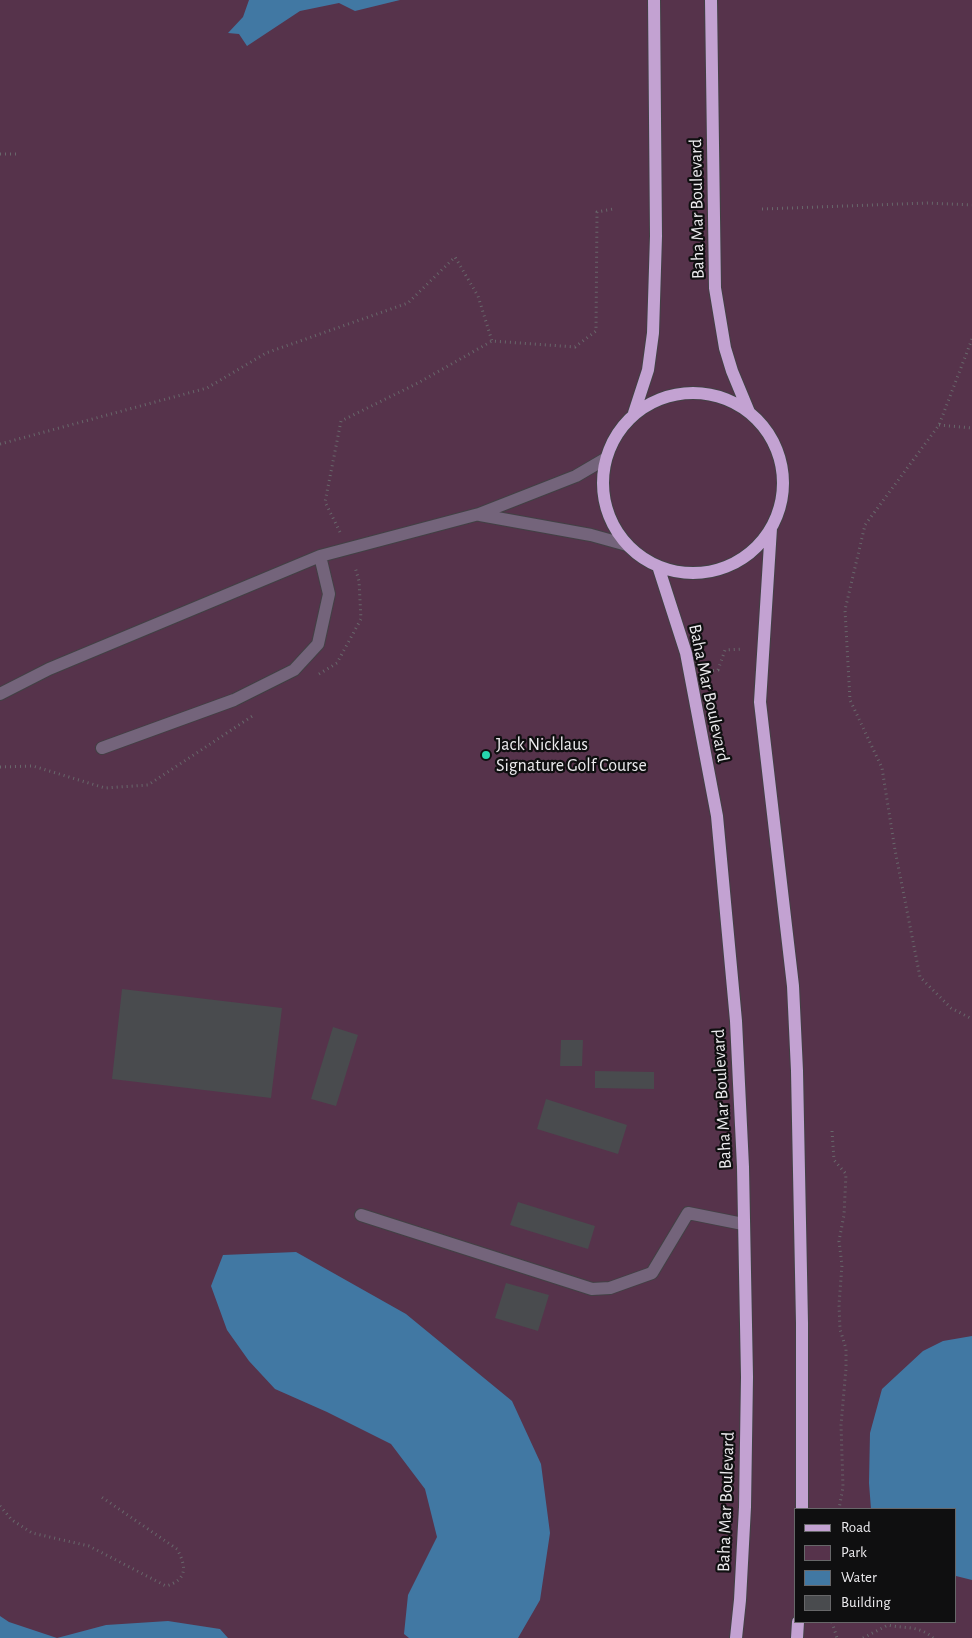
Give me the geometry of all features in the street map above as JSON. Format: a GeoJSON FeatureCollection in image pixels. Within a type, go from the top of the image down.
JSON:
{"type":"FeatureCollection","features":[{"type":"Feature","properties":{"kind":"main road"},"geometry":{"type":"LineString","coordinates":[[634,413],[648,370],[653,334],[656,236],[654,0]]}},
{"type":"Feature","properties":{"kind":"main road","name":"Baha Mar Boulevard"},"geometry":{"type":"LineString","coordinates":[[711,0],[715,288],[725,348],[735,379],[749,412]]}},
{"type":"Feature","properties":{"kind":"main road"},"geometry":{"type":"LineString","coordinates":[[691,392],[712,395],[731,401],[749,412],[764,427],[775,445],[782,465],[783,487],[780,508],[772,528],[747,555],[730,565],[694,573],[658,566],[641,557],[627,545],[612,522],[603,496],[602,478],[605,459],[612,442],[621,427],[634,413],[652,402],[671,395],[691,392]]}},
{"type":"Feature","properties":{"kind":"main road"},"geometry":{"type":"LineString","coordinates":[[772,528],[760,702],[793,986],[798,1070],[802,1508]]}},
{"type":"Feature","properties":{"kind":"main road","name":"Baha Mar Boulevard"},"geometry":{"type":"LineString","coordinates":[[658,566],[686,653],[717,816],[736,1021],[743,1167],[748,1377],[746,1498],[736,1638]]}},
{"type":"Feature","properties":{"kind":"main road"},"geometry":{"type":"LineString","coordinates":[[797,1638],[798,1623]]}},
{"type":"Feature","properties":{"kind":"lane"},"geometry":{"type":"LineString","coordinates":[[0,694],[49,669],[320,556],[479,514],[576,476],[605,459]]}},
{"type":"Feature","properties":{"kind":"lane"},"geometry":{"type":"LineString","coordinates":[[479,514],[591,535],[627,545]]}},
{"type":"Feature","properties":{"kind":"lane"},"geometry":{"type":"LineString","coordinates":[[102,748],[234,700],[294,670],[318,644],[329,594],[320,556]]}},
{"type":"Feature","properties":{"kind":"lane"},"geometry":{"type":"LineString","coordinates":[[361,1215],[592,1289],[610,1288],[652,1273],[688,1213],[743,1224]]}},
{"type":"Feature","properties":{"kind":"path"},"geometry":{"type":"LineString","coordinates":[[0,154],[18,154]]}},
{"type":"Feature","properties":{"kind":"path"},"geometry":{"type":"LineString","coordinates":[[762,209],[928,203],[972,204]]}},
{"type":"Feature","properties":{"kind":"path"},"geometry":{"type":"LineString","coordinates":[[313,678],[337,663],[361,619],[359,581],[349,548],[325,502],[341,420],[418,383],[492,341],[575,347],[596,331],[597,212],[613,209]]}},
{"type":"Feature","properties":{"kind":"path"},"geometry":{"type":"LineString","coordinates":[[0,444],[207,388],[266,353],[408,303],[455,257],[478,296],[492,341]]}},
{"type":"Feature","properties":{"kind":"path"},"geometry":{"type":"LineString","coordinates":[[972,339],[939,424],[865,525],[846,610],[850,700],[882,768],[895,850],[920,977],[951,1008],[972,1019]]}},
{"type":"Feature","properties":{"kind":"path"},"geometry":{"type":"LineString","coordinates":[[939,424],[972,428]]}},
{"type":"Feature","properties":{"kind":"path"},"geometry":{"type":"LineString","coordinates":[[690,674],[718,670],[726,650],[764,647]]}},
{"type":"Feature","properties":{"kind":"path"},"geometry":{"type":"LineString","coordinates":[[0,767],[33,766],[105,788],[148,785],[257,713]]}},
{"type":"Feature","properties":{"kind":"path"},"geometry":{"type":"LineString","coordinates":[[832,1131],[834,1160],[846,1174],[844,1215],[839,1241],[842,1265],[839,1305],[840,1329],[846,1349],[841,1424],[843,1487],[839,1508]]}},
{"type":"Feature","properties":{"kind":"path"},"geometry":{"type":"LineString","coordinates":[[0,1506],[12,1520],[32,1533],[89,1546],[166,1586],[177,1583],[184,1572],[184,1561],[177,1549],[100,1496]]}},
{"type":"Feature","properties":{"kind":"path"},"geometry":{"type":"LineString","coordinates":[[832,1623],[837,1638]]}},
{"type":"Feature","properties":{"kind":"path"},"geometry":{"type":"LineString","coordinates":[[863,1638],[888,1624],[903,1628],[916,1628],[932,1638]]}},
{"type":"Feature","properties":{"kind":"green space","name":"Jack Nicklaus Signature Golf Course"},"geometry":{"type":"Polygon","coordinates":[[[0,0],[972,0],[972,1638],[0,1638],[0,0]]]}},
{"type":"Feature","properties":{"kind":"water"},"geometry":{"type":"Polygon","coordinates":[[[249,0],[400,0],[355,11],[339,3],[300,11],[247,46],[239,34],[228,33],[243,17],[249,0]]]}},
{"type":"Feature","properties":{"kind":"water"},"geometry":{"type":"Polygon","coordinates":[[[296,1252],[406,1314],[512,1401],[541,1464],[550,1533],[540,1600],[518,1638],[409,1638],[404,1634],[408,1595],[437,1537],[425,1489],[391,1444],[275,1389],[249,1361],[227,1330],[211,1286],[223,1255],[296,1252]]]}},
{"type":"Feature","properties":{"kind":"water"},"geometry":{"type":"Polygon","coordinates":[[[972,1336],[972,1580],[957,1576],[957,1508],[871,1508],[869,1483],[870,1433],[882,1389],[923,1351],[943,1341],[972,1336]]]}},
{"type":"Feature","properties":{"kind":"water"},"geometry":{"type":"Polygon","coordinates":[[[0,1616],[9,1622],[57,1638],[0,1638],[0,1616]]]}},
{"type":"Feature","properties":{"kind":"water"},"geometry":{"type":"Polygon","coordinates":[[[168,1621],[220,1629],[228,1638],[57,1638],[106,1625],[168,1621]]]}},
{"type":"Feature","properties":{"kind":"building"},"geometry":{"type":"Polygon","coordinates":[[[122,989],[282,1008],[271,1098],[112,1079],[122,989]]]}},
{"type":"Feature","properties":{"kind":"building"},"geometry":{"type":"Polygon","coordinates":[[[333,1027],[358,1035],[336,1106],[311,1099],[333,1027]]]}},
{"type":"Feature","properties":{"kind":"building"},"geometry":{"type":"Polygon","coordinates":[[[561,1040],[583,1040],[582,1066],[560,1066],[561,1040]]]}},
{"type":"Feature","properties":{"kind":"building"},"geometry":{"type":"Polygon","coordinates":[[[595,1071],[654,1072],[654,1089],[595,1088],[595,1071]]]}},
{"type":"Feature","properties":{"kind":"building"},"geometry":{"type":"Polygon","coordinates":[[[546,1099],[627,1125],[618,1154],[537,1129],[546,1099]]]}},
{"type":"Feature","properties":{"kind":"building"},"geometry":{"type":"Polygon","coordinates":[[[518,1202],[595,1226],[588,1249],[510,1225],[518,1202]]]}},
{"type":"Feature","properties":{"kind":"building"},"geometry":{"type":"Polygon","coordinates":[[[506,1283],[549,1295],[538,1331],[495,1318],[506,1283]]]}},
{"type":"Feature","properties":{"kind":"place","name":"Jack Nicklaus Signature Golf Course"},"geometry":{"type":"Point","coordinates":[486,755]}}]}
